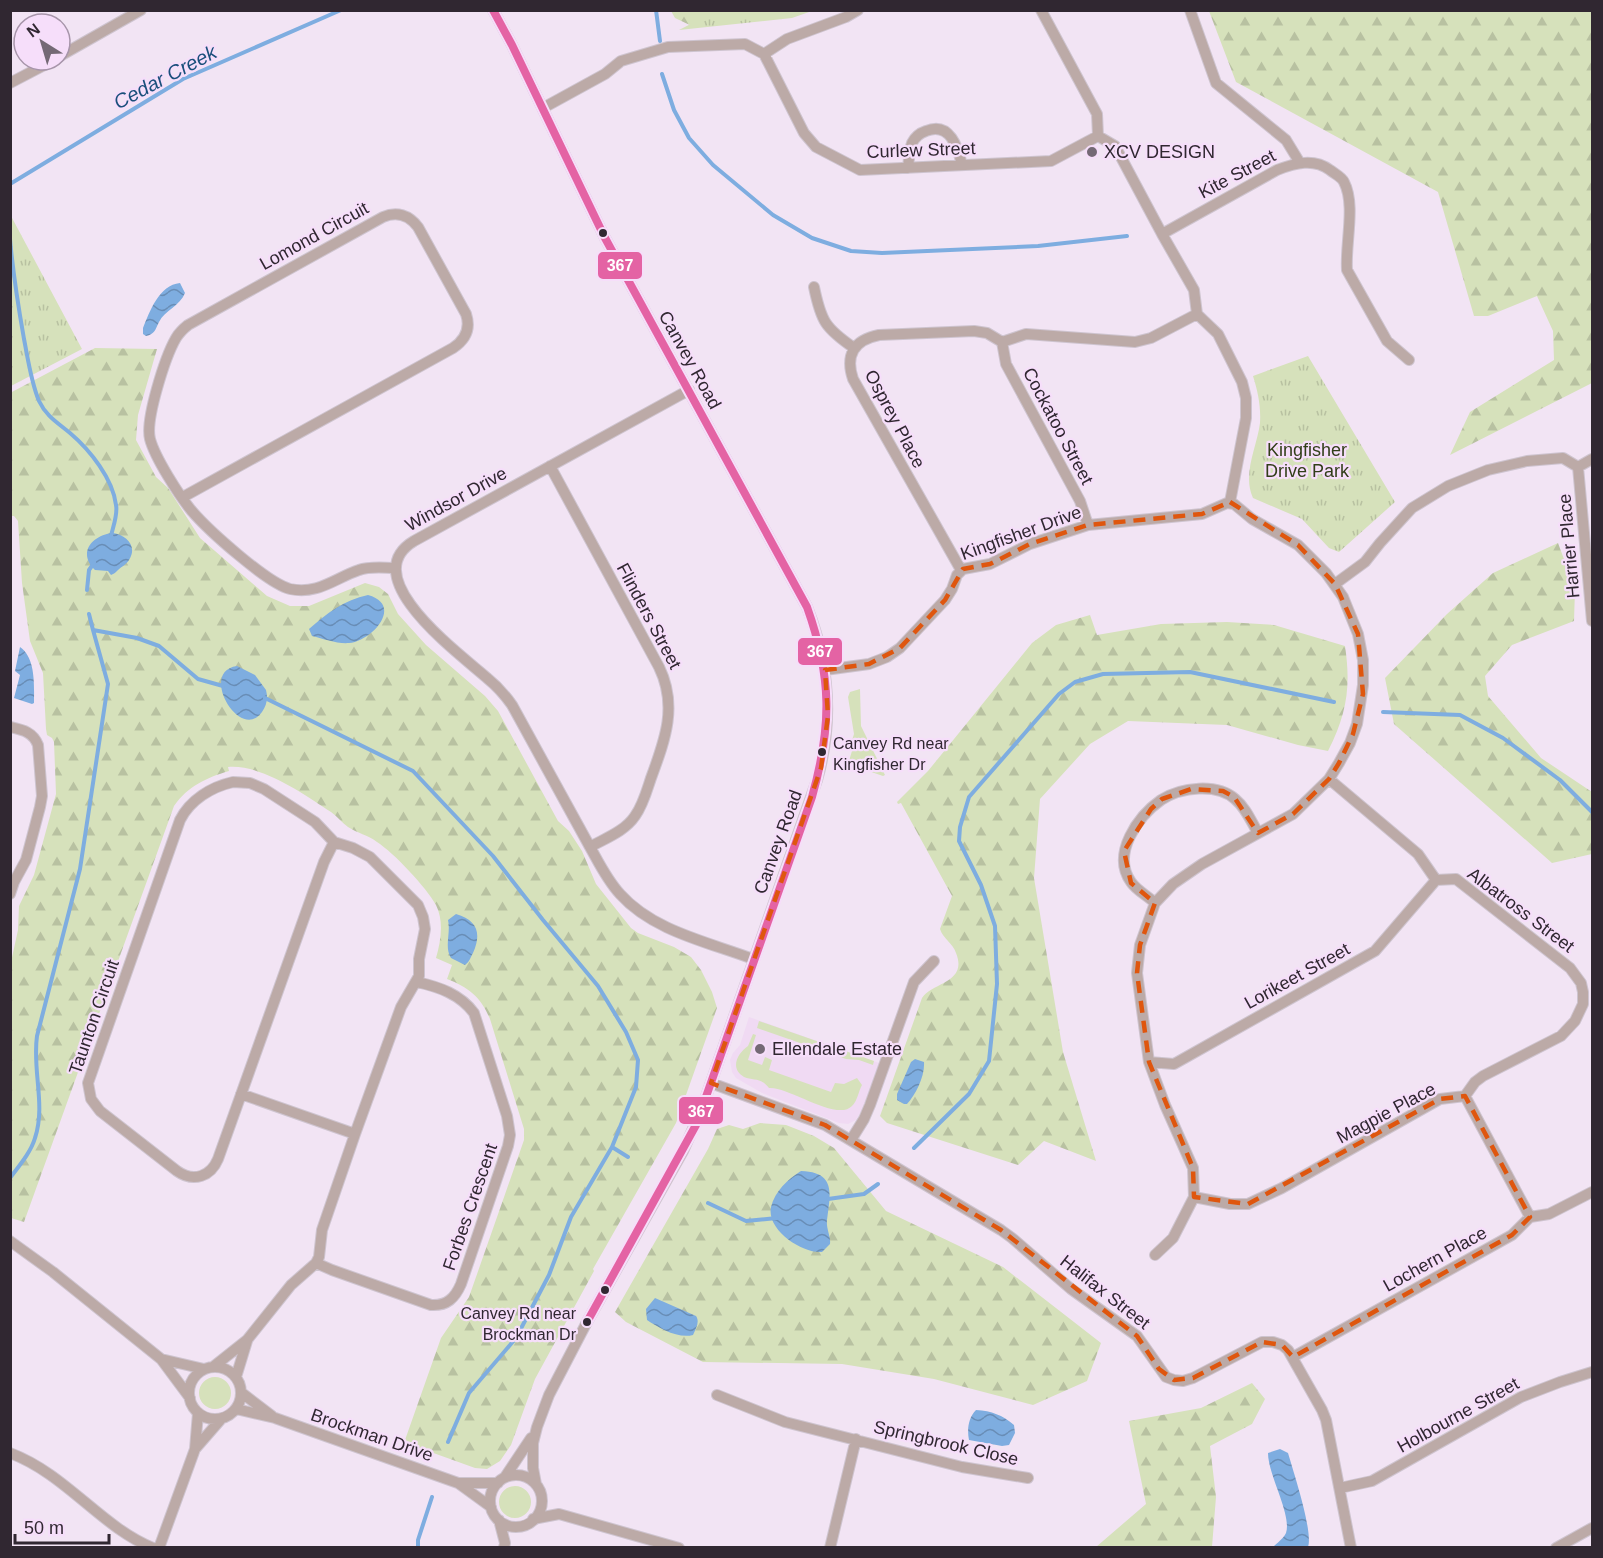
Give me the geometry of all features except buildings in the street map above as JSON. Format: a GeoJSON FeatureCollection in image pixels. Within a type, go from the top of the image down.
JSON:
{"type":"FeatureCollection","features":[{"type":"Feature","properties":{"kind":"street"},"geometry":{"type":"LineString","coordinates":[[72,49],[141,10]]}},
{"type":"Feature","properties":{"kind":"street","name":"Canvey Road"},"geometry":{"type":"LineString","coordinates":[[493,10],[597,222],[807,607],[819,642],[828,693],[828,716],[820,768],[812,797],[711,1083],[690,1136],[556,1380],[525,1450],[501,1480]]}},
{"type":"Feature","properties":{"kind":"street"},"geometry":{"type":"LineString","coordinates":[[543,108],[605,74],[621,61],[668,46],[745,44],[764,54],[787,39],[846,17],[858,10]]}},
{"type":"Feature","properties":{"kind":"street"},"geometry":{"type":"LineString","coordinates":[[1041,10],[1097,114],[1098,136],[1115,146],[1194,290],[1197,314],[1218,334],[1242,382],[1246,398],[1246,418],[1230,502],[1252,519],[1298,545],[1312,557],[1335,584],[1350,612],[1358,634],[1363,660],[1360,713],[1353,734],[1329,779],[1293,814],[1202,864],[1173,884],[1155,903],[1148,920],[1140,945],[1137,974],[1149,1062],[1193,1168],[1194,1197],[1173,1238],[1155,1255]]}},
{"type":"Feature","properties":{"kind":"street"},"geometry":{"type":"LineString","coordinates":[[1190,10],[1216,83],[1286,140],[1300,164]]}},
{"type":"Feature","properties":{"kind":"street","name":"Curlew Street"},"geometry":{"type":"LineString","coordinates":[[764,54],[804,133],[816,147],[860,170],[1051,161],[1098,136]]}},
{"type":"Feature","properties":{"kind":"street"},"geometry":{"type":"LineString","coordinates":[[12,79],[27,72]]}},
{"type":"Feature","properties":{"kind":"street"},"geometry":{"type":"LineString","coordinates":[[908,168],[913,141],[918,135],[933,129],[940,129],[948,133],[954,140],[962,165]]}},
{"type":"Feature","properties":{"kind":"street","name":"Kite Street"},"geometry":{"type":"LineString","coordinates":[[1162,234],[1277,170],[1311,162],[1327,168],[1344,180],[1349,198],[1347,270],[1386,341],[1409,360]]}},
{"type":"Feature","properties":{"kind":"street","name":"Lomond Circuit"},"geometry":{"type":"LineString","coordinates":[[183,498],[462,341],[469,325],[466,314],[418,228],[411,219],[399,214],[383,217],[194,320],[178,334],[172,347],[155,399],[149,429],[153,446],[183,498],[202,521],[263,575],[279,585],[296,590],[315,589],[362,569],[395,568]]}},
{"type":"Feature","properties":{"kind":"street"},"geometry":{"type":"LineString","coordinates":[[813,287],[823,321],[833,333],[854,348],[864,339],[879,336],[974,331],[987,333],[1002,342],[1026,334],[1128,342],[1160,334],[1197,314]]}},
{"type":"Feature","properties":{"kind":"street","name":"Cockatoo Street"},"geometry":{"type":"LineString","coordinates":[[1002,342],[1006,364],[1080,501],[1088,525]]}},
{"type":"Feature","properties":{"kind":"street","name":"Osprey Place"},"geometry":{"type":"LineString","coordinates":[[854,348],[850,365],[853,379],[961,570]]}},
{"type":"Feature","properties":{"kind":"street","name":"Windsor Drive"},"geometry":{"type":"LineString","coordinates":[[395,568],[399,553],[410,543],[689,390]]}},
{"type":"Feature","properties":{"kind":"street"},"geometry":{"type":"LineString","coordinates":[[1335,584],[1365,562],[1412,508],[1449,486],[1488,470],[1527,460],[1563,458],[1578,468],[1593,459]]}},
{"type":"Feature","properties":{"kind":"street","name":"Flinders Street"},"geometry":{"type":"LineString","coordinates":[[550,466],[659,667],[666,684],[669,702],[669,722],[665,739],[636,815],[621,829],[590,847]]}},
{"type":"Feature","properties":{"kind":"street","name":"Harrier Place"},"geometry":{"type":"LineString","coordinates":[[1578,468],[1593,621]]}},
{"type":"Feature","properties":{"kind":"street","name":"Kingfisher Drive"},"geometry":{"type":"LineString","coordinates":[[825,670],[869,664],[887,657],[900,648],[945,600],[961,570],[967,567],[990,564],[1030,544],[1088,525],[1202,514],[1230,502]]}},
{"type":"Feature","properties":{"kind":"street"},"geometry":{"type":"LineString","coordinates":[[395,568],[399,585],[421,618],[490,680],[512,705],[614,888],[628,903],[643,914],[670,928],[753,959]]}},
{"type":"Feature","properties":{"kind":"street"},"geometry":{"type":"LineString","coordinates":[[10,727],[36,738],[42,796],[26,860],[12,881],[10,894]]}},
{"type":"Feature","properties":{"kind":"street","name":"Albatross Street"},"geometry":{"type":"LineString","coordinates":[[1329,779],[1418,854],[1436,880],[1456,879],[1587,982],[1588,1004],[1577,1018]]}},
{"type":"Feature","properties":{"kind":"street","name":"Taunton Circuit"},"geometry":{"type":"LineString","coordinates":[[316,1263],[319,1257],[322,1230],[355,1134],[403,1003],[419,976],[419,959],[425,933],[423,917],[418,905],[370,857],[334,842],[315,822],[254,785],[238,782],[227,784],[193,802],[180,820],[94,1064],[88,1087],[91,1099],[100,1111],[177,1172],[191,1177],[202,1176],[215,1166],[324,862],[334,842]]}},
{"type":"Feature","properties":{"kind":"street"},"geometry":{"type":"LineString","coordinates":[[1155,903],[1131,883],[1126,872],[1124,851],[1138,823],[1162,799],[1191,789],[1206,788],[1222,791],[1234,797],[1243,806],[1258,833]]}},
{"type":"Feature","properties":{"kind":"street","name":"Lorikeet Street"},"geometry":{"type":"LineString","coordinates":[[1149,1062],[1174,1064],[1375,951],[1436,880]]}},
{"type":"Feature","properties":{"kind":"street"},"geometry":{"type":"LineString","coordinates":[[851,1140],[870,1106],[914,982],[934,961]]}},
{"type":"Feature","properties":{"kind":"street","name":"Forbes Crescent"},"geometry":{"type":"LineString","coordinates":[[316,1263],[431,1305],[443,1304],[450,1300],[461,1284],[508,1146],[509,1123],[474,1013],[456,996],[417,982]]}},
{"type":"Feature","properties":{"kind":"street","name":"Magpie Place"},"geometry":{"type":"LineString","coordinates":[[1194,1197],[1230,1204],[1248,1204],[1282,1188],[1440,1099],[1466,1096],[1475,1082],[1483,1076],[1560,1036],[1577,1018]]}},
{"type":"Feature","properties":{"kind":"street","name":"Halifax Street"},"geometry":{"type":"LineString","coordinates":[[711,1083],[815,1120],[1012,1238],[1071,1289],[1143,1341],[1166,1377],[1174,1380],[1193,1378],[1262,1342],[1282,1345],[1293,1357]]}},
{"type":"Feature","properties":{"kind":"street"},"geometry":{"type":"LineString","coordinates":[[241,1094],[355,1134]]}},
{"type":"Feature","properties":{"kind":"street"},"geometry":{"type":"LineString","coordinates":[[1466,1096],[1530,1217]]}},
{"type":"Feature","properties":{"kind":"street","name":"Lochern Place"},"geometry":{"type":"LineString","coordinates":[[1293,1357],[1512,1235],[1530,1217],[1549,1214],[1593,1192]]}},
{"type":"Feature","properties":{"kind":"street"},"geometry":{"type":"LineString","coordinates":[[10,1241],[53,1272],[161,1359],[198,1413],[213,1419],[222,1418]]}},
{"type":"Feature","properties":{"kind":"street"},"geometry":{"type":"LineString","coordinates":[[189,1398],[192,1382],[247,1340],[291,1285],[316,1263]]}},
{"type":"Feature","properties":{"kind":"street"},"geometry":{"type":"LineString","coordinates":[[236,1377],[247,1340]]}},
{"type":"Feature","properties":{"kind":"street"},"geometry":{"type":"LineString","coordinates":[[1293,1357],[1326,1420],[1352,1548]]}},
{"type":"Feature","properties":{"kind":"street"},"geometry":{"type":"LineString","coordinates":[[161,1359],[230,1371],[240,1384],[242,1393],[236,1409],[222,1418],[195,1449]]}},
{"type":"Feature","properties":{"kind":"street","name":"Holbourne Street"},"geometry":{"type":"LineString","coordinates":[[1340,1488],[1372,1481],[1521,1398],[1548,1386],[1593,1372]]}},
{"type":"Feature","properties":{"kind":"street","name":"Brockman Drive"},"geometry":{"type":"LineString","coordinates":[[242,1393],[275,1418]]}},
{"type":"Feature","properties":{"kind":"street","name":"Springbrook Close"},"geometry":{"type":"LineString","coordinates":[[717,1395],[785,1422],[962,1467],[1028,1478]]}},
{"type":"Feature","properties":{"kind":"street","name":"Brockman Drive"},"geometry":{"type":"LineString","coordinates":[[236,1409],[275,1418],[458,1483],[491,1507]]}},
{"type":"Feature","properties":{"kind":"street"},"geometry":{"type":"LineString","coordinates":[[159,1548],[195,1449],[198,1413]]}},
{"type":"Feature","properties":{"kind":"street","name":"Canvey Road"},"geometry":{"type":"LineString","coordinates":[[536,1484],[532,1451],[537,1427]]}},
{"type":"Feature","properties":{"kind":"street"},"geometry":{"type":"LineString","coordinates":[[830,1548],[856,1440]]}},
{"type":"Feature","properties":{"kind":"street"},"geometry":{"type":"LineString","coordinates":[[10,1453],[38,1465],[132,1538],[153,1548]]}},
{"type":"Feature","properties":{"kind":"street"},"geometry":{"type":"LineString","coordinates":[[505,1545],[499,1520],[491,1507],[490,1498],[501,1480],[522,1476],[536,1484],[541,1496],[559,1514],[678,1548]]}},
{"type":"Feature","properties":{"kind":"street","name":"Brockman Drive"},"geometry":{"type":"LineString","coordinates":[[458,1483],[501,1480]]}},
{"type":"Feature","properties":{"kind":"street"},"geometry":{"type":"LineString","coordinates":[[505,1545],[541,1508],[541,1496]]}},
{"type":"Feature","properties":{"kind":"street"},"geometry":{"type":"LineString","coordinates":[[499,1520],[508,1525],[559,1514]]}},
{"type":"Feature","properties":{"kind":"street"},"geometry":{"type":"LineString","coordinates":[[1556,1548],[1593,1528]]}},
{"type":"Feature","properties":{"kind":"highlighted area"},"geometry":{"type":"Polygon","coordinates":[[[1230,502],[1298,545],[1335,584],[1358,634],[1363,694],[1353,734],[1339,763],[1329,779],[1293,814],[1258,833],[1234,797],[1223,791],[1191,789],[1162,799],[1151,809],[1124,851],[1131,883],[1155,903],[1140,945],[1137,973],[1149,1062],[1193,1168],[1194,1197],[1248,1204],[1440,1099],[1465,1096],[1530,1217],[1512,1235],[1293,1357],[1282,1345],[1262,1342],[1193,1378],[1174,1380],[1159,1369],[1137,1336],[1001,1230],[825,1125],[711,1083],[821,768],[828,716],[825,670],[869,664],[900,648],[945,600],[963,569],[990,564],[1030,544],[1088,525],[1202,514],[1230,502]]]}},
{"type":"Feature","properties":{"kind":"shaded area"},"geometry":{"type":"Polygon","coordinates":[[[749,1017],[879,1063],[863,1108],[856,1120],[848,1124],[839,1123],[762,1093],[736,1078],[732,1072],[730,1060],[740,1045],[749,1017]]]}},
{"type":"Feature","properties":{"kind":"green space"},"geometry":{"type":"Polygon","coordinates":[[[671,11],[782,11],[694,27],[675,18],[671,11]]]}},
{"type":"Feature","properties":{"kind":"green space"},"geometry":{"type":"Polygon","coordinates":[[[716,11],[812,11],[792,18],[679,30],[716,11]]]}},
{"type":"Feature","properties":{"kind":"green space"},"geometry":{"type":"Polygon","coordinates":[[[1209,11],[1592,11],[1592,383],[1450,455],[1470,412],[1554,360],[1553,331],[1537,296],[1488,316],[1474,316],[1438,192],[1236,82],[1209,11]]]}},
{"type":"Feature","properties":{"kind":"green space"},"geometry":{"type":"Polygon","coordinates":[[[11,216],[82,349],[10,386],[11,216]]]}},
{"type":"Feature","properties":{"kind":"green space"},"geometry":{"type":"Polygon","coordinates":[[[95,348],[157,349],[138,415],[136,440],[156,477],[168,488],[200,538],[267,596],[290,606],[309,606],[365,583],[379,587],[388,594],[398,614],[426,645],[485,696],[498,711],[558,821],[569,831],[582,851],[596,884],[631,928],[691,957],[701,970],[712,992],[717,1008],[676,1123],[593,1269],[594,1271],[535,1379],[511,1445],[500,1461],[487,1469],[475,1468],[414,1446],[405,1440],[441,1338],[469,1297],[524,1140],[524,1129],[486,1011],[473,994],[447,979],[452,965],[436,958],[441,924],[439,911],[425,889],[384,847],[348,827],[331,812],[282,782],[254,770],[228,767],[229,771],[191,788],[174,806],[24,1222],[11,1218],[11,962],[18,930],[19,906],[34,875],[56,794],[54,742],[47,735],[46,729],[43,673],[30,641],[22,583],[18,521],[11,516],[10,393],[95,348]]]}},
{"type":"Feature","properties":{"kind":"green space","name":"Kingfisher Drive Park"},"geometry":{"type":"Polygon","coordinates":[[[1308,356],[1395,502],[1339,552],[1329,548],[1302,519],[1253,498],[1250,489],[1251,460],[1260,423],[1259,399],[1253,376],[1308,356]]]}},
{"type":"Feature","properties":{"kind":"green space"},"geometry":{"type":"Polygon","coordinates":[[[1558,543],[1575,589],[1574,621],[1512,645],[1485,676],[1488,696],[1541,758],[1592,792],[1592,854],[1552,863],[1394,724],[1385,678],[1447,614],[1493,573],[1558,543]]]}},
{"type":"Feature","properties":{"kind":"green space"},"geometry":{"type":"Polygon","coordinates":[[[1090,615],[1097,635],[1161,624],[1227,622],[1274,625],[1345,646],[1348,674],[1346,700],[1340,725],[1328,751],[1227,725],[1128,721],[1090,744],[1040,799],[1034,878],[1063,1052],[1096,1161],[1044,1141],[1018,1165],[887,1123],[880,1116],[922,998],[948,981],[957,970],[958,963],[955,950],[940,929],[952,896],[901,803],[897,802],[928,771],[1032,643],[1056,625],[1090,615]]]}},
{"type":"Feature","properties":{"kind":"green space"},"geometry":{"type":"Polygon","coordinates":[[[860,689],[861,726],[885,775],[883,776],[848,764],[854,734],[848,697],[850,692],[860,689]]]}},
{"type":"Feature","properties":{"kind":"green space"},"geometry":{"type":"Polygon","coordinates":[[[759,1021],[874,1061],[873,1065],[859,1060],[846,1059],[757,1028],[759,1021]]]}},
{"type":"Feature","properties":{"kind":"green space"},"geometry":{"type":"Polygon","coordinates":[[[753,1034],[756,1035],[748,1060],[762,1065],[765,1057],[772,1060],[769,1070],[831,1092],[835,1083],[844,1084],[857,1078],[862,1085],[854,1104],[845,1110],[835,1110],[788,1092],[769,1088],[760,1081],[744,1077],[739,1073],[736,1065],[738,1057],[748,1046],[753,1034]]]}},
{"type":"Feature","properties":{"kind":"green space"},"geometry":{"type":"Polygon","coordinates":[[[760,1123],[786,1125],[814,1136],[834,1148],[886,1211],[1003,1267],[1101,1343],[1087,1381],[1033,1405],[934,1379],[842,1364],[703,1362],[626,1322],[615,1312],[708,1149],[717,1129],[729,1125],[743,1129],[760,1123]]]}},
{"type":"Feature","properties":{"kind":"green space"},"geometry":{"type":"Polygon","coordinates":[[[215,1377],[226,1382],[231,1393],[226,1404],[215,1409],[204,1404],[199,1393],[204,1382],[215,1377]]]}},
{"type":"Feature","properties":{"kind":"green space"},"geometry":{"type":"Polygon","coordinates":[[[1252,1383],[1265,1399],[1252,1424],[1210,1446],[1216,1497],[1212,1547],[1096,1547],[1146,1504],[1129,1421],[1201,1408],[1252,1383]]]}},
{"type":"Feature","properties":{"kind":"green space"},"geometry":{"type":"Polygon","coordinates":[[[515,1486],[526,1491],[531,1502],[526,1513],[515,1518],[504,1513],[499,1502],[504,1491],[515,1486]]]}},
{"type":"Feature","properties":{"kind":"water"},"geometry":{"type":"Polygon","coordinates":[[[180,283],[185,293],[183,297],[165,314],[153,333],[146,336],[143,334],[143,328],[156,300],[166,288],[180,283]]]}},
{"type":"Feature","properties":{"kind":"water"},"geometry":{"type":"Polygon","coordinates":[[[113,533],[126,539],[132,550],[128,562],[111,575],[108,571],[95,570],[87,557],[87,551],[93,541],[105,534],[113,533]]]}},
{"type":"Feature","properties":{"kind":"water"},"geometry":{"type":"Polygon","coordinates":[[[368,595],[378,600],[383,606],[384,614],[375,630],[367,636],[358,641],[344,643],[312,636],[309,629],[329,613],[351,600],[368,595]]]}},
{"type":"Feature","properties":{"kind":"water"},"geometry":{"type":"Polygon","coordinates":[[[20,647],[29,658],[33,673],[34,703],[32,704],[14,698],[20,675],[15,671],[20,647]]]}},
{"type":"Feature","properties":{"kind":"water"},"geometry":{"type":"Polygon","coordinates":[[[237,666],[255,675],[266,690],[265,707],[253,719],[243,719],[234,712],[222,691],[221,680],[226,671],[237,666]]]}},
{"type":"Feature","properties":{"kind":"water"},"geometry":{"type":"Polygon","coordinates":[[[456,914],[469,920],[477,933],[476,946],[465,965],[451,958],[448,949],[448,920],[456,914]]]}},
{"type":"Feature","properties":{"kind":"water"},"geometry":{"type":"Polygon","coordinates":[[[915,1059],[924,1062],[923,1073],[914,1095],[907,1104],[904,1104],[897,1100],[897,1094],[911,1062],[915,1059]]]}},
{"type":"Feature","properties":{"kind":"water"},"geometry":{"type":"Polygon","coordinates":[[[801,1171],[813,1172],[821,1176],[829,1186],[827,1223],[830,1244],[822,1252],[814,1252],[796,1245],[780,1232],[771,1216],[771,1207],[779,1191],[801,1171]]]}},
{"type":"Feature","properties":{"kind":"water"},"geometry":{"type":"Polygon","coordinates":[[[655,1298],[696,1316],[698,1323],[693,1335],[675,1334],[647,1320],[646,1309],[655,1298]]]}},
{"type":"Feature","properties":{"kind":"water"},"geometry":{"type":"Polygon","coordinates":[[[976,1410],[996,1414],[1014,1425],[1015,1433],[1009,1445],[1002,1446],[969,1440],[969,1424],[976,1410]]]}},
{"type":"Feature","properties":{"kind":"water"},"geometry":{"type":"Polygon","coordinates":[[[1280,1449],[1288,1453],[1296,1481],[1308,1530],[1308,1547],[1273,1547],[1285,1535],[1287,1525],[1268,1453],[1280,1449]]]}},
{"type":"Feature","properties":{"kind":"waterway","name":"Cedar Creek"},"geometry":{"type":"LineString","coordinates":[[10,184],[183,79],[341,10]]}},
{"type":"Feature","properties":{"kind":"waterway"},"geometry":{"type":"LineString","coordinates":[[656,10],[660,41]]}},
{"type":"Feature","properties":{"kind":"waterway"},"geometry":{"type":"LineString","coordinates":[[662,74],[674,110],[689,138],[713,165],[773,215],[812,238],[851,251],[882,253],[1038,246],[1127,236]]}},
{"type":"Feature","properties":{"kind":"waterway"},"geometry":{"type":"LineString","coordinates":[[10,239],[22,326],[36,394],[45,411],[85,448],[105,475],[114,495],[116,509],[111,536]]}},
{"type":"Feature","properties":{"kind":"waterway"},"geometry":{"type":"LineString","coordinates":[[87,590],[89,570],[94,563]]}},
{"type":"Feature","properties":{"kind":"waterway"},"geometry":{"type":"LineString","coordinates":[[89,614],[93,630],[137,638],[159,646],[198,679],[223,686]]}},
{"type":"Feature","properties":{"kind":"waterway"},"geometry":{"type":"LineString","coordinates":[[10,1178],[31,1148],[38,1126],[37,1036],[80,869],[108,684],[93,630]]}},
{"type":"Feature","properties":{"kind":"waterway"},"geometry":{"type":"LineString","coordinates":[[914,1148],[969,1094],[989,1061],[997,984],[995,926],[981,885],[959,841],[960,827],[969,797],[1059,694],[1075,682],[1103,674],[1190,672],[1334,702]]}},
{"type":"Feature","properties":{"kind":"waterway"},"geometry":{"type":"LineString","coordinates":[[265,698],[413,771],[493,856],[598,986],[626,1032],[638,1060],[636,1087],[612,1147],[628,1157]]}},
{"type":"Feature","properties":{"kind":"waterway"},"geometry":{"type":"LineString","coordinates":[[1383,712],[1460,715],[1503,738],[1560,780],[1592,812]]}},
{"type":"Feature","properties":{"kind":"waterway"},"geometry":{"type":"LineString","coordinates":[[448,1442],[469,1393],[516,1338],[549,1275],[571,1217],[612,1147]]}},
{"type":"Feature","properties":{"kind":"waterway"},"geometry":{"type":"LineString","coordinates":[[828,1199],[864,1194],[878,1184]]}},
{"type":"Feature","properties":{"kind":"waterway"},"geometry":{"type":"LineString","coordinates":[[708,1203],[746,1221],[777,1218]]}},
{"type":"Feature","properties":{"kind":"waterway"},"geometry":{"type":"LineString","coordinates":[[418,1548],[418,1540],[432,1497]]}},
{"type":"Feature","properties":{"kind":"transit line","name":"367"},"geometry":{"type":"LineString","coordinates":[[493,10],[605,238],[807,607],[825,679],[826,724],[819,771],[812,797],[696,1125],[587,1322]]}},
{"type":"Feature","properties":{"kind":"place","name":"XCV DESIGN"},"geometry":{"type":"Point","coordinates":[1092,152]}},
{"type":"Feature","properties":{"kind":"place","name":"Canvey Rd near Kingfisher Dr"},"geometry":{"type":"Point","coordinates":[822,752]}},
{"type":"Feature","properties":{"kind":"place","name":"Ellendale Estate"},"geometry":{"type":"Point","coordinates":[760,1049]}},
{"type":"Feature","properties":{"kind":"place","name":"Canvey Rd near Brockman Dr"},"geometry":{"type":"Point","coordinates":[587,1322]}}]}
